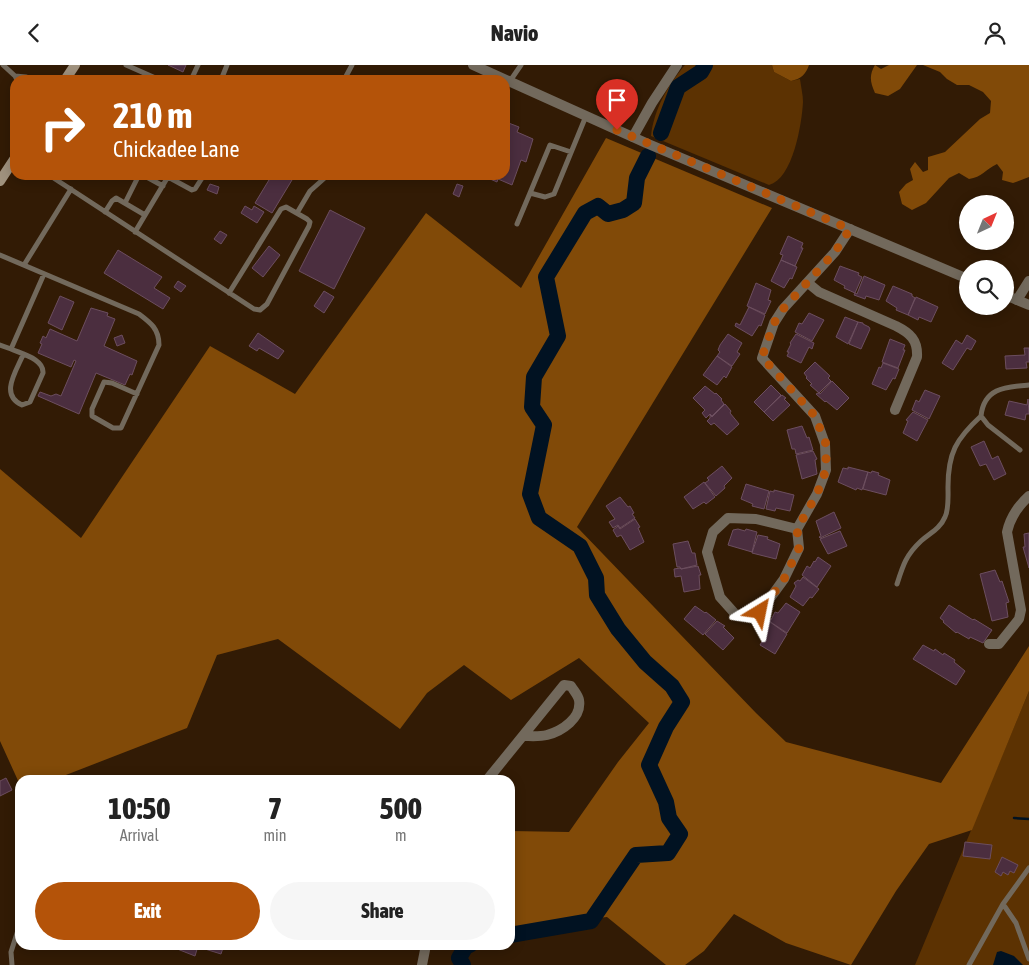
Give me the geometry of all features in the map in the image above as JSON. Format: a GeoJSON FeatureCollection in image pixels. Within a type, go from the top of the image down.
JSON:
{"type":"FeatureCollection","features":[{"type":"Feature","properties":{"kind":"main road"},"geometry":{"type":"LineString","coordinates":[[0,181],[10,166]]}},
{"type":"Feature","properties":{"kind":"street"},"geometry":{"type":"LineString","coordinates":[[473,65],[496,75]]}},
{"type":"Feature","properties":{"kind":"street"},"geometry":{"type":"LineString","coordinates":[[633,137],[652,103],[677,65]]}},
{"type":"Feature","properties":{"kind":"street"},"geometry":{"type":"LineString","coordinates":[[510,81],[633,137],[959,275]]}},
{"type":"Feature","properties":{"kind":"street"},"geometry":{"type":"LineString","coordinates":[[797,529],[756,519],[728,518],[713,532],[707,552],[720,597],[738,616],[760,612],[784,579],[799,548],[797,529],[817,494],[826,470],[826,444],[815,416],[762,357],[774,323],[783,309],[835,252],[850,229]]}},
{"type":"Feature","properties":{"kind":"street"},"geometry":{"type":"LineString","coordinates":[[1017,299],[1029,281]]}},
{"type":"Feature","properties":{"kind":"street"},"geometry":{"type":"LineString","coordinates":[[808,283],[819,292],[896,326],[907,332],[914,339],[918,348],[917,357],[895,410]]}},
{"type":"Feature","properties":{"kind":"street"},"geometry":{"type":"LineString","coordinates":[[1014,298],[1029,305]]}},
{"type":"Feature","properties":{"kind":"street"},"geometry":{"type":"LineString","coordinates":[[989,644],[996,645],[999,643],[1019,619],[1021,610],[1007,532],[1010,521],[1029,496]]}},
{"type":"Feature","properties":{"kind":"street"},"geometry":{"type":"LineString","coordinates":[[491,775],[522,736],[564,685],[571,687],[579,699],[579,711],[571,722],[546,736],[522,736]]}},
{"type":"Feature","properties":{"kind":"street"},"geometry":{"type":"LineString","coordinates":[[422,965],[425,950]]}},
{"type":"Feature","properties":{"kind":"lane"},"geometry":{"type":"LineString","coordinates":[[3,65],[13,75]]}},
{"type":"Feature","properties":{"kind":"lane"},"geometry":{"type":"LineString","coordinates":[[126,65],[149,75]]}},
{"type":"Feature","properties":{"kind":"lane"},"geometry":{"type":"LineString","coordinates":[[510,81],[521,65]]}},
{"type":"Feature","properties":{"kind":"lane"},"geometry":{"type":"LineString","coordinates":[[530,193],[545,197],[554,194],[586,116]]}},
{"type":"Feature","properties":{"kind":"lane"},"geometry":{"type":"LineString","coordinates":[[517,225],[550,145],[571,152]]}},
{"type":"Feature","properties":{"kind":"lane"},"geometry":{"type":"LineString","coordinates":[[57,180],[135,232],[229,293],[254,309],[260,310],[267,304],[310,222],[286,207],[281,209],[229,293]]}},
{"type":"Feature","properties":{"kind":"lane"},"geometry":{"type":"LineString","coordinates":[[125,203],[136,180]]}},
{"type":"Feature","properties":{"kind":"lane"},"geometry":{"type":"LineString","coordinates":[[152,180],[163,186]]}},
{"type":"Feature","properties":{"kind":"lane"},"geometry":{"type":"LineString","coordinates":[[135,232],[167,180]]}},
{"type":"Feature","properties":{"kind":"lane"},"geometry":{"type":"LineString","coordinates":[[176,180],[192,190],[195,189],[201,180]]}},
{"type":"Feature","properties":{"kind":"lane"},"geometry":{"type":"LineString","coordinates":[[297,213],[310,191],[322,180]]}},
{"type":"Feature","properties":{"kind":"lane"},"geometry":{"type":"LineString","coordinates":[[24,265],[71,189]]}},
{"type":"Feature","properties":{"kind":"lane"},"geometry":{"type":"LineString","coordinates":[[105,212],[114,198],[116,198],[145,215]]}},
{"type":"Feature","properties":{"kind":"lane"},"geometry":{"type":"LineString","coordinates":[[0,255],[139,314],[152,324],[159,337],[159,345],[137,394],[121,429],[113,428],[92,416],[92,409],[104,382],[112,383],[137,394]]}},
{"type":"Feature","properties":{"kind":"lane"},"geometry":{"type":"LineString","coordinates":[[11,349],[44,274]]}},
{"type":"Feature","properties":{"kind":"lane"},"geometry":{"type":"LineString","coordinates":[[0,345],[11,349],[39,362],[44,369],[30,402],[22,405],[11,399],[8,394],[8,388],[23,355]]}},
{"type":"Feature","properties":{"kind":"lane"},"geometry":{"type":"LineString","coordinates":[[897,584],[905,559],[922,541],[937,530],[946,516],[948,471],[953,451],[964,431],[981,417],[982,405],[990,395],[1010,387],[1029,385]]}},
{"type":"Feature","properties":{"kind":"lane"},"geometry":{"type":"LineString","coordinates":[[981,417],[988,425],[1020,449]]}},
{"type":"Feature","properties":{"kind":"lane"},"geometry":{"type":"LineString","coordinates":[[969,965],[1003,904],[1029,868]]}},
{"type":"Feature","properties":{"kind":"lane"},"geometry":{"type":"LineString","coordinates":[[1003,904],[1016,923],[1029,959]]}},
{"type":"Feature","properties":{"kind":"lane"},"geometry":{"type":"LineString","coordinates":[[12,965],[12,952],[15,942]]}},
{"type":"Feature","properties":{"kind":"shaded area"},"geometry":{"type":"Polygon","coordinates":[[[685,65],[772,65],[774,72],[791,81],[800,79],[803,102],[801,123],[790,162],[777,181],[769,185],[651,136],[655,116],[663,98],[685,65]]]}},
{"type":"Feature","properties":{"kind":"shaded area"},"geometry":{"type":"Polygon","coordinates":[[[772,65],[809,65],[803,76],[791,81],[774,72],[772,65]]]}},
{"type":"Feature","properties":{"kind":"shaded area"},"geometry":{"type":"Polygon","coordinates":[[[875,65],[881,69],[889,65],[917,65],[900,89],[888,96],[875,93],[873,89],[871,75],[875,65]]]}},
{"type":"Feature","properties":{"kind":"shaded area"},"geometry":{"type":"Polygon","coordinates":[[[923,65],[1029,65],[1029,177],[1013,183],[1002,180],[1003,172],[997,164],[973,178],[969,179],[959,173],[949,178],[926,203],[912,210],[902,204],[899,192],[906,184],[913,180],[910,169],[915,162],[923,172],[928,170],[928,157],[945,152],[980,119],[990,113],[991,101],[983,92],[969,85],[957,85],[940,72],[923,65]]]}},
{"type":"Feature","properties":{"kind":"shaded area"},"geometry":{"type":"Polygon","coordinates":[[[606,138],[772,208],[577,527],[786,742],[941,783],[1029,646],[1029,691],[972,830],[929,844],[896,891],[851,965],[786,943],[734,914],[704,951],[685,965],[666,965],[607,917],[515,927],[515,831],[569,832],[618,762],[649,723],[579,658],[511,700],[464,665],[427,693],[400,729],[278,639],[217,655],[187,728],[66,775],[15,775],[0,741],[0,469],[81,538],[210,346],[295,394],[426,213],[521,288],[606,138]]]}},
{"type":"Feature","properties":{"kind":"shaded area"},"geometry":{"type":"Polygon","coordinates":[[[1029,691],[1029,965],[915,965],[1029,691]]]}},
{"type":"Feature","properties":{"kind":"water"},"geometry":{"type":"Polygon","coordinates":[[[1001,951],[1014,956],[1023,965],[993,965],[997,952],[1001,951]]]}},
{"type":"Feature","properties":{"kind":"building"},"geometry":{"type":"Polygon","coordinates":[[[168,65],[186,65],[183,72],[168,65]]]}},
{"type":"Feature","properties":{"kind":"building"},"geometry":{"type":"Polygon","coordinates":[[[510,124],[519,127],[517,132],[533,139],[526,162],[521,160],[512,185],[500,180],[510,180],[510,124]]]}},
{"type":"Feature","properties":{"kind":"building"},"geometry":{"type":"Polygon","coordinates":[[[269,180],[292,180],[272,213],[255,203],[269,180]]]}},
{"type":"Feature","properties":{"kind":"building"},"geometry":{"type":"Polygon","coordinates":[[[210,184],[219,187],[217,194],[207,190],[210,184]]]}},
{"type":"Feature","properties":{"kind":"building"},"geometry":{"type":"Polygon","coordinates":[[[457,184],[463,186],[459,197],[453,194],[457,184]]]}},
{"type":"Feature","properties":{"kind":"building"},"geometry":{"type":"Polygon","coordinates":[[[245,206],[252,210],[254,206],[264,212],[257,223],[241,213],[245,206]]]}},
{"type":"Feature","properties":{"kind":"building"},"geometry":{"type":"Polygon","coordinates":[[[330,210],[365,228],[334,289],[299,271],[330,210]]]}},
{"type":"Feature","properties":{"kind":"building"},"geometry":{"type":"Polygon","coordinates":[[[220,231],[227,235],[221,244],[214,239],[220,231]]]}},
{"type":"Feature","properties":{"kind":"building"},"geometry":{"type":"Polygon","coordinates":[[[788,236],[803,243],[801,248],[803,248],[795,266],[781,260],[783,255],[780,254],[788,236]]]}},
{"type":"Feature","properties":{"kind":"building"},"geometry":{"type":"Polygon","coordinates":[[[269,246],[280,255],[263,277],[252,268],[269,246]]]}},
{"type":"Feature","properties":{"kind":"building"},"geometry":{"type":"Polygon","coordinates":[[[118,250],[162,277],[154,288],[170,298],[163,309],[104,273],[118,250]]]}},
{"type":"Feature","properties":{"kind":"building"},"geometry":{"type":"Polygon","coordinates":[[[781,260],[797,267],[792,279],[790,278],[784,288],[771,281],[781,260]]]}},
{"type":"Feature","properties":{"kind":"building"},"geometry":{"type":"Polygon","coordinates":[[[840,266],[859,273],[858,275],[862,277],[855,293],[844,288],[845,286],[834,280],[840,266]]]}},
{"type":"Feature","properties":{"kind":"building"},"geometry":{"type":"Polygon","coordinates":[[[864,276],[885,285],[879,300],[866,296],[865,299],[854,295],[855,293],[857,294],[864,276]]]}},
{"type":"Feature","properties":{"kind":"building"},"geometry":{"type":"Polygon","coordinates":[[[178,281],[186,286],[181,292],[174,287],[178,281]]]}},
{"type":"Feature","properties":{"kind":"building"},"geometry":{"type":"Polygon","coordinates":[[[756,283],[771,290],[768,300],[771,301],[765,314],[747,306],[756,283]]]}},
{"type":"Feature","properties":{"kind":"building"},"geometry":{"type":"Polygon","coordinates":[[[893,286],[912,294],[915,298],[908,315],[896,310],[897,308],[886,301],[893,286]]]}},
{"type":"Feature","properties":{"kind":"building"},"geometry":{"type":"Polygon","coordinates":[[[324,291],[334,297],[324,313],[314,306],[324,291]]]}},
{"type":"Feature","properties":{"kind":"building"},"geometry":{"type":"Polygon","coordinates":[[[60,296],[74,302],[62,330],[48,323],[60,296]]]}},
{"type":"Feature","properties":{"kind":"building"},"geometry":{"type":"Polygon","coordinates":[[[916,297],[938,307],[931,322],[919,317],[918,320],[908,315],[916,297]]]}},
{"type":"Feature","properties":{"kind":"building"},"geometry":{"type":"Polygon","coordinates":[[[749,307],[765,315],[761,326],[759,325],[752,336],[735,326],[736,323],[740,325],[749,307]]]}},
{"type":"Feature","properties":{"kind":"building"},"geometry":{"type":"Polygon","coordinates":[[[91,308],[108,313],[107,316],[115,319],[104,346],[137,361],[132,375],[130,374],[125,385],[96,373],[79,414],[38,396],[40,392],[51,396],[56,394],[61,396],[76,361],[74,360],[71,367],[38,353],[43,336],[46,338],[50,329],[77,341],[91,308]]]}},
{"type":"Feature","properties":{"kind":"building"},"geometry":{"type":"Polygon","coordinates":[[[809,313],[824,320],[812,341],[795,332],[799,323],[802,324],[809,313]]]}},
{"type":"Feature","properties":{"kind":"building"},"geometry":{"type":"Polygon","coordinates":[[[845,317],[858,322],[848,344],[836,337],[845,317]]]}},
{"type":"Feature","properties":{"kind":"building"},"geometry":{"type":"Polygon","coordinates":[[[858,322],[863,323],[870,329],[861,349],[849,344],[858,322]]]}},
{"type":"Feature","properties":{"kind":"building"},"geometry":{"type":"Polygon","coordinates":[[[258,333],[284,351],[278,359],[259,348],[257,351],[249,346],[258,333]]]}},
{"type":"Feature","properties":{"kind":"building"},"geometry":{"type":"Polygon","coordinates":[[[728,334],[742,343],[737,352],[740,354],[732,366],[717,356],[720,352],[718,350],[720,345],[728,334]]]}},
{"type":"Feature","properties":{"kind":"building"},"geometry":{"type":"Polygon","coordinates":[[[796,334],[814,343],[812,349],[809,347],[801,363],[787,356],[790,343],[796,334]]]}},
{"type":"Feature","properties":{"kind":"building"},"geometry":{"type":"Polygon","coordinates":[[[122,335],[125,343],[117,346],[114,338],[122,335]]]}},
{"type":"Feature","properties":{"kind":"building"},"geometry":{"type":"Polygon","coordinates":[[[967,335],[976,341],[971,350],[967,348],[953,370],[942,363],[956,340],[962,344],[967,335]]]}},
{"type":"Feature","properties":{"kind":"building"},"geometry":{"type":"Polygon","coordinates":[[[890,339],[905,345],[898,368],[882,362],[890,339]]]}},
{"type":"Feature","properties":{"kind":"building"},"geometry":{"type":"Polygon","coordinates":[[[1024,348],[1029,348],[1029,362],[1026,362],[1027,368],[1006,369],[1005,356],[1025,355],[1024,348]]]}},
{"type":"Feature","properties":{"kind":"building"},"geometry":{"type":"Polygon","coordinates":[[[717,356],[732,367],[726,378],[724,376],[717,385],[703,375],[717,356]]]}},
{"type":"Feature","properties":{"kind":"building"},"geometry":{"type":"Polygon","coordinates":[[[815,362],[830,376],[828,378],[831,381],[819,393],[810,385],[812,384],[804,373],[815,362]]]}},
{"type":"Feature","properties":{"kind":"building"},"geometry":{"type":"Polygon","coordinates":[[[883,363],[899,369],[895,379],[893,378],[886,390],[872,384],[879,367],[881,368],[883,363]]]}},
{"type":"Feature","properties":{"kind":"building"},"geometry":{"type":"Polygon","coordinates":[[[832,381],[849,398],[837,410],[816,394],[820,394],[832,381]]]}},
{"type":"Feature","properties":{"kind":"building"},"geometry":{"type":"Polygon","coordinates":[[[771,385],[781,395],[764,412],[754,402],[771,385]]]}},
{"type":"Feature","properties":{"kind":"building"},"geometry":{"type":"Polygon","coordinates":[[[705,386],[716,393],[724,404],[712,416],[710,414],[706,418],[702,413],[705,410],[693,398],[705,386]]]}},
{"type":"Feature","properties":{"kind":"building"},"geometry":{"type":"Polygon","coordinates":[[[925,390],[940,396],[929,419],[912,410],[916,400],[919,402],[925,390]]]}},
{"type":"Feature","properties":{"kind":"building"},"geometry":{"type":"Polygon","coordinates":[[[782,395],[790,405],[773,421],[764,412],[782,395]]]}},
{"type":"Feature","properties":{"kind":"building"},"geometry":{"type":"Polygon","coordinates":[[[1028,399],[1029,414],[1026,414],[1025,420],[1005,415],[1009,401],[1027,405],[1028,399]]]}},
{"type":"Feature","properties":{"kind":"building"},"geometry":{"type":"Polygon","coordinates":[[[725,404],[739,424],[727,435],[714,423],[711,425],[707,421],[710,415],[712,417],[725,404]]]}},
{"type":"Feature","properties":{"kind":"building"},"geometry":{"type":"Polygon","coordinates":[[[913,412],[928,420],[917,441],[903,433],[908,421],[906,420],[913,412]]]}},
{"type":"Feature","properties":{"kind":"building"},"geometry":{"type":"Polygon","coordinates":[[[802,426],[807,438],[809,437],[813,450],[796,454],[795,449],[792,449],[787,430],[802,426]]]}},
{"type":"Feature","properties":{"kind":"building"},"geometry":{"type":"Polygon","coordinates":[[[984,441],[992,459],[998,456],[1006,474],[994,480],[986,464],[980,466],[971,447],[984,441]]]}},
{"type":"Feature","properties":{"kind":"building"},"geometry":{"type":"Polygon","coordinates":[[[813,451],[817,459],[815,460],[817,474],[802,479],[796,455],[813,451]]]}},
{"type":"Feature","properties":{"kind":"building"},"geometry":{"type":"Polygon","coordinates":[[[722,466],[732,478],[716,496],[705,483],[709,480],[707,478],[722,466]]]}},
{"type":"Feature","properties":{"kind":"building"},"geometry":{"type":"Polygon","coordinates":[[[848,467],[868,472],[862,490],[857,488],[856,490],[838,482],[843,468],[848,469],[848,467]]]}},
{"type":"Feature","properties":{"kind":"building"},"geometry":{"type":"Polygon","coordinates":[[[872,471],[890,480],[886,495],[863,489],[868,472],[871,473],[872,471]]]}},
{"type":"Feature","properties":{"kind":"building"},"geometry":{"type":"Polygon","coordinates":[[[704,482],[715,497],[706,504],[704,502],[693,509],[684,497],[704,482]]]}},
{"type":"Feature","properties":{"kind":"building"},"geometry":{"type":"Polygon","coordinates":[[[746,484],[769,491],[764,509],[752,506],[753,504],[741,499],[746,484]]]}},
{"type":"Feature","properties":{"kind":"building"},"geometry":{"type":"Polygon","coordinates":[[[774,490],[794,495],[790,511],[776,508],[775,511],[766,509],[770,491],[774,492],[774,490]]]}},
{"type":"Feature","properties":{"kind":"building"},"geometry":{"type":"Polygon","coordinates":[[[620,497],[628,507],[630,506],[635,518],[620,528],[618,525],[613,528],[609,522],[615,519],[606,506],[620,497]]]}},
{"type":"Feature","properties":{"kind":"building"},"geometry":{"type":"Polygon","coordinates":[[[834,512],[841,528],[820,538],[816,521],[834,512]]]}},
{"type":"Feature","properties":{"kind":"building"},"geometry":{"type":"Polygon","coordinates":[[[635,519],[640,527],[638,528],[644,542],[630,550],[621,535],[617,537],[613,530],[618,526],[620,529],[635,519]]]}},
{"type":"Feature","properties":{"kind":"building"},"geometry":{"type":"Polygon","coordinates":[[[733,530],[757,532],[752,552],[728,545],[733,530]]]}},
{"type":"Feature","properties":{"kind":"building"},"geometry":{"type":"Polygon","coordinates":[[[840,531],[847,546],[828,554],[820,539],[840,531]]]}},
{"type":"Feature","properties":{"kind":"building"},"geometry":{"type":"Polygon","coordinates":[[[1029,533],[1029,568],[1023,547],[1025,547],[1024,534],[1029,533]]]}},
{"type":"Feature","properties":{"kind":"building"},"geometry":{"type":"Polygon","coordinates":[[[758,535],[768,537],[767,539],[780,544],[776,559],[752,553],[758,535]]]}},
{"type":"Feature","properties":{"kind":"building"},"geometry":{"type":"Polygon","coordinates":[[[688,541],[692,553],[695,553],[697,565],[681,569],[677,567],[673,544],[688,541]]]}},
{"type":"Feature","properties":{"kind":"building"},"geometry":{"type":"Polygon","coordinates":[[[818,557],[831,566],[817,587],[802,575],[807,566],[810,568],[818,557]]]}},
{"type":"Feature","properties":{"kind":"building"},"geometry":{"type":"Polygon","coordinates":[[[698,566],[701,575],[699,575],[700,589],[684,592],[681,576],[675,577],[674,569],[698,566]]]}},
{"type":"Feature","properties":{"kind":"building"},"geometry":{"type":"Polygon","coordinates":[[[995,570],[1000,582],[1002,581],[1009,602],[1006,603],[1008,617],[992,621],[980,574],[995,570]]]}},
{"type":"Feature","properties":{"kind":"building"},"geometry":{"type":"Polygon","coordinates":[[[803,577],[819,589],[803,606],[790,597],[796,586],[794,583],[798,580],[800,581],[803,577]]]}},
{"type":"Feature","properties":{"kind":"building"},"geometry":{"type":"Polygon","coordinates":[[[786,603],[800,612],[787,633],[769,621],[775,612],[778,613],[786,603]]]}},
{"type":"Feature","properties":{"kind":"building"},"geometry":{"type":"Polygon","coordinates":[[[949,605],[992,630],[983,643],[956,633],[943,622],[940,618],[949,605]]]}},
{"type":"Feature","properties":{"kind":"building"},"geometry":{"type":"Polygon","coordinates":[[[695,606],[716,620],[703,635],[684,619],[695,606]]]}},
{"type":"Feature","properties":{"kind":"building"},"geometry":{"type":"Polygon","coordinates":[[[717,621],[725,626],[723,627],[734,638],[723,650],[705,634],[717,621]]]}},
{"type":"Feature","properties":{"kind":"building"},"geometry":{"type":"Polygon","coordinates":[[[770,622],[787,634],[775,654],[760,645],[767,633],[765,630],[770,622]]]}},
{"type":"Feature","properties":{"kind":"building"},"geometry":{"type":"Polygon","coordinates":[[[923,645],[934,651],[935,649],[943,655],[944,653],[955,660],[954,662],[965,671],[956,685],[913,659],[923,645]]]}},
{"type":"Feature","properties":{"kind":"building"},"geometry":{"type":"Polygon","coordinates":[[[6,778],[12,790],[0,796],[0,781],[6,778]]]}},
{"type":"Feature","properties":{"kind":"building"},"geometry":{"type":"Polygon","coordinates":[[[965,842],[992,845],[990,859],[963,856],[965,842]]]}},
{"type":"Feature","properties":{"kind":"building"},"geometry":{"type":"Polygon","coordinates":[[[1002,857],[1018,865],[1014,873],[1010,871],[1008,875],[1003,872],[1001,876],[995,872],[1002,857]]]}},
{"type":"Feature","properties":{"kind":"building"},"geometry":{"type":"Polygon","coordinates":[[[180,950],[197,950],[195,956],[180,950]]]}},
{"type":"Feature","properties":{"kind":"building"},"geometry":{"type":"Polygon","coordinates":[[[208,950],[222,950],[221,954],[208,950]]]}},
{"type":"Feature","properties":{"kind":"waterway"},"geometry":{"type":"LineString","coordinates":[[661,133],[678,87],[701,72],[705,65]]}},
{"type":"Feature","properties":{"kind":"waterway"},"geometry":{"type":"LineString","coordinates":[[515,934],[591,921],[636,855],[668,853],[680,834],[669,818],[666,802],[649,765],[666,727],[682,702],[672,686],[645,662],[618,629],[597,595],[596,578],[580,546],[539,518],[530,494],[544,425],[532,407],[534,377],[558,336],[546,277],[585,213],[598,206],[608,214],[623,210],[634,203],[637,178],[648,156]]}},
{"type":"Feature","properties":{"kind":"waterway"},"geometry":{"type":"LineString","coordinates":[[1014,818],[1029,819]]}},
{"type":"Feature","properties":{"kind":"waterway"},"geometry":{"type":"LineString","coordinates":[[463,965],[459,958],[464,950]]}},
{"type":"Feature","properties":{"kind":"route"},"geometry":{"type":"LineString","coordinates":[[617,130],[850,229],[835,252],[783,309],[774,323],[762,357],[815,416],[826,444],[826,470],[817,494],[797,529],[799,548],[784,579],[760,612]]}}]}
